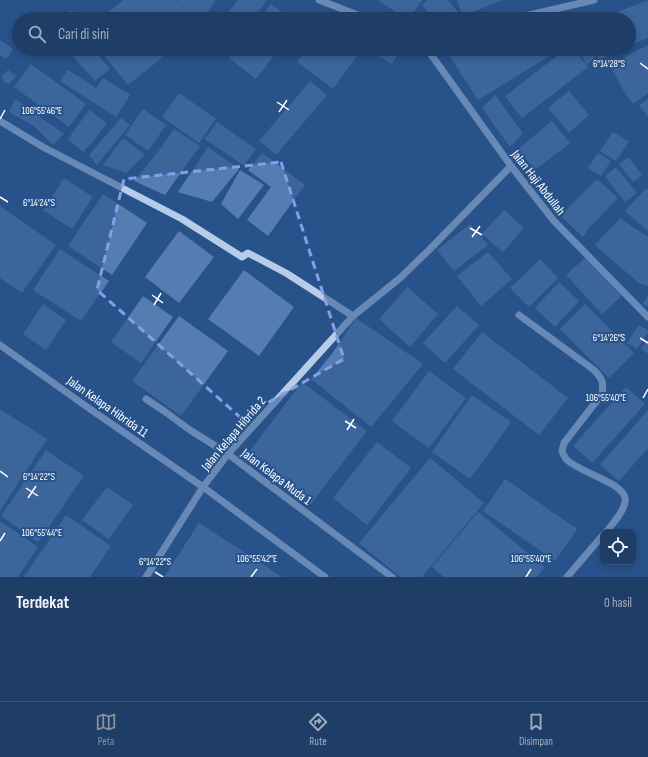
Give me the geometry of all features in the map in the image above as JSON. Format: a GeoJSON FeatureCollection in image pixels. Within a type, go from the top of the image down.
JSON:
{"type":"FeatureCollection","features":[{"type":"Feature","properties":{"kind":"street"},"geometry":{"type":"LineString","coordinates":[[319,0],[350,12]]}},
{"type":"Feature","properties":{"kind":"street"},"geometry":{"type":"LineString","coordinates":[[542,12],[594,0]]}},
{"type":"Feature","properties":{"kind":"street","name":"Jalan Haji Abdullah"},"geometry":{"type":"LineString","coordinates":[[432,56],[511,166],[554,220],[648,317]]}},
{"type":"Feature","properties":{"kind":"street"},"geometry":{"type":"LineString","coordinates":[[0,121],[43,146],[182,219],[242,257],[248,253],[286,273],[353,316]]}},
{"type":"Feature","properties":{"kind":"street","name":"Jalan Kelapa Hibrida 2"},"geometry":{"type":"LineString","coordinates":[[146,577],[203,487],[228,454],[353,316],[400,278],[511,166]]}},
{"type":"Feature","properties":{"kind":"street"},"geometry":{"type":"LineString","coordinates":[[518,315],[594,370],[602,379],[602,394],[564,443],[562,451],[566,459],[574,465],[616,486],[626,498],[624,506],[608,529]]}},
{"type":"Feature","properties":{"kind":"street","name":"Jalan Kelapa Hibrida 11"},"geometry":{"type":"LineString","coordinates":[[0,344],[90,409],[203,487]]}},
{"type":"Feature","properties":{"kind":"street","name":"Jalan Kelapa Muda 1"},"geometry":{"type":"LineString","coordinates":[[146,399],[190,430],[228,454],[392,577]]}},
{"type":"Feature","properties":{"kind":"street"},"geometry":{"type":"LineString","coordinates":[[203,487],[325,577]]}},
{"type":"Feature","properties":{"kind":"street"},"geometry":{"type":"LineString","coordinates":[[567,577],[600,538]]}},
{"type":"Feature","properties":{"kind":"highlighted area"},"geometry":{"type":"Polygon","coordinates":[[[281,162],[344,359],[241,418],[97,290],[124,179],[281,162]]]}},
{"type":"Feature","properties":{"kind":"building"},"geometry":{"type":"Polygon","coordinates":[[[123,0],[176,0],[177,2],[178,0],[215,0],[208,12],[108,12],[123,0]]]}},
{"type":"Feature","properties":{"kind":"building"},"geometry":{"type":"Polygon","coordinates":[[[238,0],[267,0],[258,12],[229,12],[238,0]]]}},
{"type":"Feature","properties":{"kind":"building"},"geometry":{"type":"Polygon","coordinates":[[[378,0],[422,0],[414,12],[396,12],[378,0]]]}},
{"type":"Feature","properties":{"kind":"building"},"geometry":{"type":"Polygon","coordinates":[[[428,0],[448,0],[458,12],[428,12],[422,5],[428,0]]]}},
{"type":"Feature","properties":{"kind":"building"},"geometry":{"type":"Polygon","coordinates":[[[457,0],[503,0],[473,12],[462,12],[457,0]]]}},
{"type":"Feature","properties":{"kind":"building"},"geometry":{"type":"Polygon","coordinates":[[[648,0],[648,38],[636,42],[636,12],[618,12],[648,0]]]}},
{"type":"Feature","properties":{"kind":"building"},"geometry":{"type":"Polygon","coordinates":[[[271,4],[282,12],[265,12],[271,4]]]}},
{"type":"Feature","properties":{"kind":"building"},"geometry":{"type":"Polygon","coordinates":[[[0,40],[12,48],[12,50],[6,59],[0,55],[0,40]]]}},
{"type":"Feature","properties":{"kind":"building"},"geometry":{"type":"Polygon","coordinates":[[[648,45],[648,93],[633,104],[625,93],[610,65],[627,56],[636,56],[636,51],[648,45]]]}},
{"type":"Feature","properties":{"kind":"building"},"geometry":{"type":"Polygon","coordinates":[[[73,56],[99,56],[110,69],[95,81],[73,56]]]}},
{"type":"Feature","properties":{"kind":"building"},"geometry":{"type":"Polygon","coordinates":[[[105,56],[164,56],[128,85],[105,56]]]}},
{"type":"Feature","properties":{"kind":"building"},"geometry":{"type":"Polygon","coordinates":[[[231,56],[274,56],[256,79],[229,58],[231,56]]]}},
{"type":"Feature","properties":{"kind":"building"},"geometry":{"type":"Polygon","coordinates":[[[301,56],[357,56],[333,89],[297,62],[301,56]]]}},
{"type":"Feature","properties":{"kind":"building"},"geometry":{"type":"Polygon","coordinates":[[[379,56],[397,56],[392,64],[379,56]]]}},
{"type":"Feature","properties":{"kind":"building"},"geometry":{"type":"Polygon","coordinates":[[[450,56],[550,56],[478,100],[450,56]]]}},
{"type":"Feature","properties":{"kind":"building"},"geometry":{"type":"Polygon","coordinates":[[[557,56],[579,56],[588,67],[522,118],[505,96],[557,56]]]}},
{"type":"Feature","properties":{"kind":"building"},"geometry":{"type":"Polygon","coordinates":[[[582,56],[595,56],[596,58],[587,64],[582,56]]]}},
{"type":"Feature","properties":{"kind":"building"},"geometry":{"type":"Polygon","coordinates":[[[597,56],[607,56],[599,60],[597,56]]]}},
{"type":"Feature","properties":{"kind":"building"},"geometry":{"type":"Polygon","coordinates":[[[31,64],[86,104],[69,127],[14,87],[31,64]]]}},
{"type":"Feature","properties":{"kind":"building"},"geometry":{"type":"Polygon","coordinates":[[[8,70],[16,76],[9,84],[4,82],[1,77],[8,70]]]}},
{"type":"Feature","properties":{"kind":"building"},"geometry":{"type":"Polygon","coordinates":[[[68,70],[96,88],[103,78],[130,95],[116,117],[60,81],[68,70]]]}},
{"type":"Feature","properties":{"kind":"building"},"geometry":{"type":"Polygon","coordinates":[[[310,81],[327,95],[276,155],[259,141],[310,81]]]}},
{"type":"Feature","properties":{"kind":"building"},"geometry":{"type":"Polygon","coordinates":[[[569,91],[589,115],[569,133],[548,108],[569,91]]]}},
{"type":"Feature","properties":{"kind":"building"},"geometry":{"type":"Polygon","coordinates":[[[179,93],[216,119],[199,143],[162,117],[179,93]]]}},
{"type":"Feature","properties":{"kind":"building"},"geometry":{"type":"Polygon","coordinates":[[[495,95],[523,133],[510,147],[482,108],[495,95]]]}},
{"type":"Feature","properties":{"kind":"building"},"geometry":{"type":"Polygon","coordinates":[[[15,99],[64,134],[53,145],[34,126],[9,112],[15,99]]]}},
{"type":"Feature","properties":{"kind":"building"},"geometry":{"type":"Polygon","coordinates":[[[648,99],[648,117],[639,105],[648,99]]]}},
{"type":"Feature","properties":{"kind":"building"},"geometry":{"type":"Polygon","coordinates":[[[143,109],[166,125],[148,151],[125,135],[143,109]]]}},
{"type":"Feature","properties":{"kind":"building"},"geometry":{"type":"Polygon","coordinates":[[[89,110],[107,123],[83,152],[68,139],[89,110]]]}},
{"type":"Feature","properties":{"kind":"building"},"geometry":{"type":"Polygon","coordinates":[[[121,118],[130,125],[97,165],[89,155],[121,118]]]}},
{"type":"Feature","properties":{"kind":"building"},"geometry":{"type":"Polygon","coordinates":[[[552,121],[570,143],[535,170],[518,149],[552,121]]]}},
{"type":"Feature","properties":{"kind":"building"},"geometry":{"type":"Polygon","coordinates":[[[217,122],[256,149],[244,166],[205,139],[217,122]]]}},
{"type":"Feature","properties":{"kind":"building"},"geometry":{"type":"Polygon","coordinates":[[[174,129],[200,146],[165,195],[134,181],[161,148],[174,129]]]}},
{"type":"Feature","properties":{"kind":"building"},"geometry":{"type":"Polygon","coordinates":[[[613,132],[629,142],[616,161],[600,151],[613,132]]]}},
{"type":"Feature","properties":{"kind":"building"},"geometry":{"type":"Polygon","coordinates":[[[123,138],[145,155],[126,173],[103,165],[123,138]]]}},
{"type":"Feature","properties":{"kind":"building"},"geometry":{"type":"Polygon","coordinates":[[[208,147],[239,169],[212,202],[178,192],[208,147]]]}},
{"type":"Feature","properties":{"kind":"building"},"geometry":{"type":"Polygon","coordinates":[[[262,153],[305,185],[268,236],[247,220],[271,187],[248,170],[262,153]]]}},
{"type":"Feature","properties":{"kind":"building"},"geometry":{"type":"Polygon","coordinates":[[[598,153],[611,161],[601,176],[588,168],[598,153]]]}},
{"type":"Feature","properties":{"kind":"building"},"geometry":{"type":"Polygon","coordinates":[[[628,157],[642,175],[633,182],[619,164],[628,157]]]}},
{"type":"Feature","properties":{"kind":"building"},"geometry":{"type":"Polygon","coordinates":[[[616,167],[637,193],[625,202],[605,176],[616,167]]]}},
{"type":"Feature","properties":{"kind":"building"},"geometry":{"type":"Polygon","coordinates":[[[240,170],[264,185],[238,219],[221,204],[240,170]]]}},
{"type":"Feature","properties":{"kind":"building"},"geometry":{"type":"Polygon","coordinates":[[[64,178],[93,197],[72,229],[43,210],[64,178]]]}},
{"type":"Feature","properties":{"kind":"building"},"geometry":{"type":"Polygon","coordinates":[[[597,179],[618,198],[588,229],[583,237],[562,217],[567,209],[597,179]]]}},
{"type":"Feature","properties":{"kind":"building"},"geometry":{"type":"Polygon","coordinates":[[[646,188],[648,190],[648,231],[625,211],[646,188]]]}},
{"type":"Feature","properties":{"kind":"building"},"geometry":{"type":"Polygon","coordinates":[[[103,194],[147,223],[112,275],[68,246],[103,194]]]}},
{"type":"Feature","properties":{"kind":"building"},"geometry":{"type":"Polygon","coordinates":[[[0,206],[56,245],[22,293],[0,278],[0,206]]]}},
{"type":"Feature","properties":{"kind":"building"},"geometry":{"type":"Polygon","coordinates":[[[504,210],[524,228],[503,252],[482,234],[504,210]]]}},
{"type":"Feature","properties":{"kind":"building"},"geometry":{"type":"Polygon","coordinates":[[[620,218],[648,237],[648,286],[639,283],[595,245],[620,218]]]}},
{"type":"Feature","properties":{"kind":"building"},"geometry":{"type":"Polygon","coordinates":[[[470,224],[488,245],[454,271],[437,250],[470,224]]]}},
{"type":"Feature","properties":{"kind":"building"},"geometry":{"type":"Polygon","coordinates":[[[179,231],[214,257],[179,303],[145,277],[179,231]]]}},
{"type":"Feature","properties":{"kind":"building"},"geometry":{"type":"Polygon","coordinates":[[[60,249],[109,281],[81,321],[33,290],[60,249]]]}},
{"type":"Feature","properties":{"kind":"building"},"geometry":{"type":"Polygon","coordinates":[[[488,252],[512,279],[481,306],[457,276],[488,252]]]}},
{"type":"Feature","properties":{"kind":"building"},"geometry":{"type":"Polygon","coordinates":[[[586,257],[622,296],[602,314],[566,275],[586,257]]]}},
{"type":"Feature","properties":{"kind":"building"},"geometry":{"type":"Polygon","coordinates":[[[540,259],[558,278],[529,307],[510,288],[540,259]]]}},
{"type":"Feature","properties":{"kind":"building"},"geometry":{"type":"Polygon","coordinates":[[[244,270],[294,307],[259,356],[208,319],[244,270]]]}},
{"type":"Feature","properties":{"kind":"building"},"geometry":{"type":"Polygon","coordinates":[[[559,282],[579,301],[555,327],[535,308],[559,282]]]}},
{"type":"Feature","properties":{"kind":"building"},"geometry":{"type":"Polygon","coordinates":[[[407,287],[438,314],[410,347],[379,319],[407,287]]]}},
{"type":"Feature","properties":{"kind":"building"},"geometry":{"type":"Polygon","coordinates":[[[648,295],[648,307],[643,304],[648,295]]]}},
{"type":"Feature","properties":{"kind":"building"},"geometry":{"type":"Polygon","coordinates":[[[143,296],[173,317],[141,363],[111,342],[143,296]]]}},
{"type":"Feature","properties":{"kind":"building"},"geometry":{"type":"Polygon","coordinates":[[[43,304],[66,320],[46,350],[23,334],[43,304]]]}},
{"type":"Feature","properties":{"kind":"building"},"geometry":{"type":"Polygon","coordinates":[[[585,304],[634,353],[609,378],[560,329],[585,304]]]}},
{"type":"Feature","properties":{"kind":"building"},"geometry":{"type":"Polygon","coordinates":[[[457,306],[479,325],[445,363],[423,343],[457,306]]]}},
{"type":"Feature","properties":{"kind":"building"},"geometry":{"type":"Polygon","coordinates":[[[179,316],[228,351],[181,416],[132,381],[179,316]]]}},
{"type":"Feature","properties":{"kind":"building"},"geometry":{"type":"Polygon","coordinates":[[[356,318],[423,364],[371,427],[311,379],[331,355],[356,318]]]}},
{"type":"Feature","properties":{"kind":"building"},"geometry":{"type":"Polygon","coordinates":[[[639,325],[648,330],[648,332],[637,349],[627,343],[639,325]]]}},
{"type":"Feature","properties":{"kind":"building"},"geometry":{"type":"Polygon","coordinates":[[[482,332],[568,398],[539,435],[453,369],[482,332]]]}},
{"type":"Feature","properties":{"kind":"building"},"geometry":{"type":"Polygon","coordinates":[[[648,340],[648,354],[641,348],[648,340]]]}},
{"type":"Feature","properties":{"kind":"building"},"geometry":{"type":"Polygon","coordinates":[[[429,371],[466,398],[429,448],[392,421],[429,371]]]}},
{"type":"Feature","properties":{"kind":"building"},"geometry":{"type":"Polygon","coordinates":[[[302,382],[367,431],[310,505],[246,456],[302,382]]]}},
{"type":"Feature","properties":{"kind":"building"},"geometry":{"type":"Polygon","coordinates":[[[626,387],[645,404],[592,463],[573,446],[626,387]]]}},
{"type":"Feature","properties":{"kind":"building"},"geometry":{"type":"Polygon","coordinates":[[[472,395],[511,422],[470,479],[432,452],[472,395]]]}},
{"type":"Feature","properties":{"kind":"building"},"geometry":{"type":"Polygon","coordinates":[[[0,409],[47,439],[0,511],[0,409]]]}},
{"type":"Feature","properties":{"kind":"building"},"geometry":{"type":"Polygon","coordinates":[[[648,410],[648,448],[619,481],[600,465],[648,410]]]}},
{"type":"Feature","properties":{"kind":"building"},"geometry":{"type":"Polygon","coordinates":[[[377,442],[411,468],[367,525],[333,498],[377,442]]]}},
{"type":"Feature","properties":{"kind":"building"},"geometry":{"type":"Polygon","coordinates":[[[46,450],[84,476],[38,542],[1,516],[46,450]]]}},
{"type":"Feature","properties":{"kind":"building"},"geometry":{"type":"Polygon","coordinates":[[[430,458],[484,503],[422,577],[400,577],[359,543],[430,458]]]}},
{"type":"Feature","properties":{"kind":"building"},"geometry":{"type":"Polygon","coordinates":[[[505,479],[577,529],[555,561],[483,511],[505,479]]]}},
{"type":"Feature","properties":{"kind":"building"},"geometry":{"type":"Polygon","coordinates":[[[107,487],[133,505],[109,539],[82,520],[107,487]]]}},
{"type":"Feature","properties":{"kind":"building"},"geometry":{"type":"Polygon","coordinates":[[[478,512],[545,567],[537,577],[444,577],[432,567],[478,512]]]}},
{"type":"Feature","properties":{"kind":"building"},"geometry":{"type":"Polygon","coordinates":[[[66,515],[111,546],[90,577],[24,577],[66,515]]]}},
{"type":"Feature","properties":{"kind":"building"},"geometry":{"type":"Polygon","coordinates":[[[0,521],[38,547],[18,577],[0,577],[0,521]]]}},
{"type":"Feature","properties":{"kind":"building"},"geometry":{"type":"Polygon","coordinates":[[[199,523],[258,561],[282,577],[164,577],[199,523]]]}}]}
